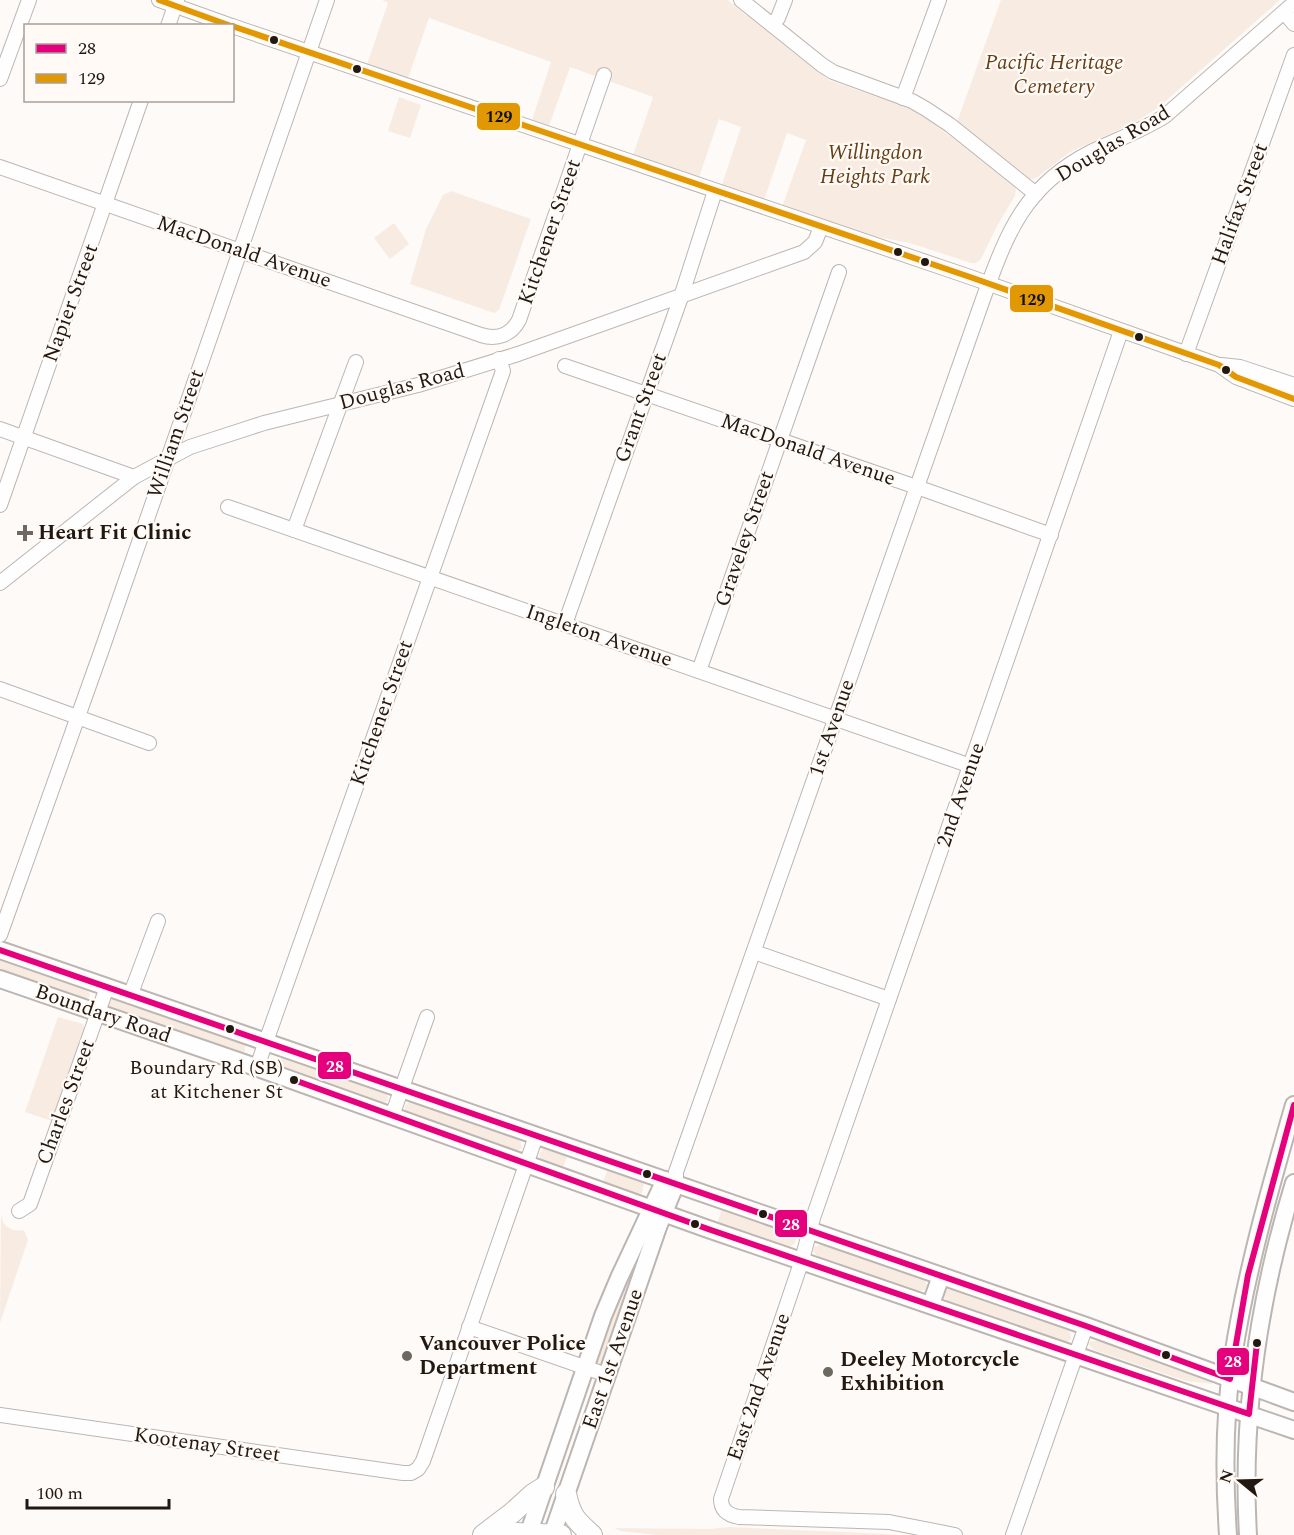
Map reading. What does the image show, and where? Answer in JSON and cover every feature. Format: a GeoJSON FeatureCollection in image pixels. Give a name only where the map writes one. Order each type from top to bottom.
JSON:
{"type":"FeatureCollection","features":[{"type":"Feature","properties":{"kind":"highway"},"geometry":{"type":"LineString","coordinates":[[483,1535],[544,1487]]}},
{"type":"Feature","properties":{"kind":"highway"},"geometry":{"type":"LineString","coordinates":[[566,1494],[578,1524],[592,1535]]}},
{"type":"Feature","properties":{"kind":"highway"},"geometry":{"type":"LineString","coordinates":[[488,1535],[561,1535]]}},
{"type":"Feature","properties":{"kind":"main road","name":"Boundary Road"},"geometry":{"type":"LineString","coordinates":[[0,950],[536,1136],[672,1179],[1294,1401]]}},
{"type":"Feature","properties":{"kind":"main road","name":"Boundary Road"},"geometry":{"type":"LineString","coordinates":[[0,979],[1294,1430]]}},
{"type":"Feature","properties":{"kind":"main road"},"geometry":{"type":"LineString","coordinates":[[1228,1535],[1230,1379],[1243,1301],[1257,1239],[1294,1105]]}},
{"type":"Feature","properties":{"kind":"main road","name":"East 1st Avenue"},"geometry":{"type":"LineString","coordinates":[[528,1534],[619,1278],[658,1210],[672,1179]]}},
{"type":"Feature","properties":{"kind":"main road"},"geometry":{"type":"LineString","coordinates":[[1248,1535],[1246,1499],[1251,1386],[1268,1280],[1294,1183]]}},
{"type":"Feature","properties":{"kind":"main road","name":"East 1st Avenue"},"geometry":{"type":"LineString","coordinates":[[552,1535],[607,1376],[658,1210]]}},
{"type":"Feature","properties":{"kind":"main road"},"geometry":{"type":"LineString","coordinates":[[931,1304],[941,1276]]}},
{"type":"Feature","properties":{"kind":"street"},"geometry":{"type":"LineString","coordinates":[[0,79],[29,0]]}},
{"type":"Feature","properties":{"kind":"street"},"geometry":{"type":"LineString","coordinates":[[159,0],[176,3],[227,24]]}},
{"type":"Feature","properties":{"kind":"street","name":"William Street"},"geometry":{"type":"LineString","coordinates":[[0,935],[327,0]]}},
{"type":"Feature","properties":{"kind":"street"},"geometry":{"type":"LineString","coordinates":[[741,0],[833,72],[926,109],[950,125],[1036,194]]}},
{"type":"Feature","properties":{"kind":"street"},"geometry":{"type":"LineString","coordinates":[[772,25],[778,18],[785,0]]}},
{"type":"Feature","properties":{"kind":"street"},"geometry":{"type":"LineString","coordinates":[[903,98],[939,0]]}},
{"type":"Feature","properties":{"kind":"street"},"geometry":{"type":"LineString","coordinates":[[169,24],[176,3]]}},
{"type":"Feature","properties":{"kind":"street"},"geometry":{"type":"LineString","coordinates":[[1289,7],[1294,24]]}},
{"type":"Feature","properties":{"kind":"street","name":"Douglas Road"},"geometry":{"type":"LineString","coordinates":[[988,284],[1012,227],[1024,208],[1056,175],[1073,162],[1165,116],[1289,7]]}},
{"type":"Feature","properties":{"kind":"street"},"geometry":{"type":"LineString","coordinates":[[234,27],[988,284],[1186,354],[1219,365],[1240,367],[1294,385]]}},
{"type":"Feature","properties":{"kind":"street","name":"Halifax Street"},"geometry":{"type":"LineString","coordinates":[[1186,354],[1294,55]]}},
{"type":"Feature","properties":{"kind":"street","name":"Kitchener Street"},"geometry":{"type":"LineString","coordinates":[[489,337],[505,335],[519,320],[604,75]]}},
{"type":"Feature","properties":{"kind":"street","name":"Napier Street"},"geometry":{"type":"LineString","coordinates":[[0,505],[140,102]]}},
{"type":"Feature","properties":{"kind":"street","name":"MacDonald Avenue"},"geometry":{"type":"LineString","coordinates":[[0,167],[239,252],[489,337]]}},
{"type":"Feature","properties":{"kind":"street","name":"Grant Street"},"geometry":{"type":"LineString","coordinates":[[565,624],[681,297],[715,191]]}},
{"type":"Feature","properties":{"kind":"street","name":"Douglas Road"},"geometry":{"type":"LineString","coordinates":[[0,583],[134,477],[190,447],[264,423],[418,385],[681,297],[804,252],[815,242],[821,227]]}},
{"type":"Feature","properties":{"kind":"street","name":"Graveley Street"},"geometry":{"type":"LineString","coordinates":[[699,671],[839,272]]}},
{"type":"Feature","properties":{"kind":"street","name":"1st Avenue"},"geometry":{"type":"LineString","coordinates":[[672,1179],[988,284]]}},
{"type":"Feature","properties":{"kind":"street","name":"2nd Avenue"},"geometry":{"type":"LineString","coordinates":[[802,1260],[810,1230],[889,999],[1121,331]]}},
{"type":"Feature","properties":{"kind":"street","name":"Kitchener Street"},"geometry":{"type":"LineString","coordinates":[[257,1067],[503,371],[499,359]]}},
{"type":"Feature","properties":{"kind":"street"},"geometry":{"type":"LineString","coordinates":[[294,530],[356,362]]}},
{"type":"Feature","properties":{"kind":"street"},"geometry":{"type":"LineString","coordinates":[[1219,365],[1236,377],[1294,399]]}},
{"type":"Feature","properties":{"kind":"street","name":"MacDonald Avenue"},"geometry":{"type":"LineString","coordinates":[[565,366],[1051,535]]}},
{"type":"Feature","properties":{"kind":"street"},"geometry":{"type":"LineString","coordinates":[[0,429],[134,477]]}},
{"type":"Feature","properties":{"kind":"street","name":"Ingleton Avenue"},"geometry":{"type":"LineString","coordinates":[[228,507],[971,766]]}},
{"type":"Feature","properties":{"kind":"street"},"geometry":{"type":"LineString","coordinates":[[0,688],[149,743]]}},
{"type":"Feature","properties":{"kind":"street"},"geometry":{"type":"LineString","coordinates":[[130,996],[158,921]]}},
{"type":"Feature","properties":{"kind":"street"},"geometry":{"type":"LineString","coordinates":[[754,952],[889,999]]}},
{"type":"Feature","properties":{"kind":"street","name":"Charles Street"},"geometry":{"type":"LineString","coordinates":[[19,1211],[30,1204],[107,987]]}},
{"type":"Feature","properties":{"kind":"street"},"geometry":{"type":"LineString","coordinates":[[392,1116],[427,1017]]}},
{"type":"Feature","properties":{"kind":"street"},"geometry":{"type":"LineString","coordinates":[[536,1136],[470,1327],[607,1376]]}},
{"type":"Feature","properties":{"kind":"street","name":"East 2nd Avenue"},"geometry":{"type":"LineString","coordinates":[[802,1260],[722,1492],[721,1504],[727,1512],[744,1517],[889,1521],[955,1535]]}},
{"type":"Feature","properties":{"kind":"street"},"geometry":{"type":"LineString","coordinates":[[1013,1535],[1086,1326]]}},
{"type":"Feature","properties":{"kind":"street","name":"Kootenay Street"},"geometry":{"type":"LineString","coordinates":[[0,1415],[407,1473],[414,1471],[423,1461],[470,1327]]}},
{"type":"Feature","properties":{"kind":"green space","name":"Willingdon Heights Park"},"geometry":{"type":"Polygon","coordinates":[[[382,0],[728,0],[829,80],[918,110],[920,114],[957,141],[963,142],[1012,183],[1016,189],[1015,196],[981,259],[976,263],[910,243],[872,236],[782,207],[806,140],[787,133],[763,203],[721,188],[741,127],[719,119],[698,180],[632,158],[653,97],[570,67],[549,126],[532,120],[551,62],[429,18],[407,81],[366,67],[388,3],[382,0]]]}},
{"type":"Feature","properties":{"kind":"green space","name":"Pacific Heritage Cemetery"},"geometry":{"type":"Polygon","coordinates":[[[1001,0],[1280,0],[1159,107],[1134,123],[1070,152],[1036,178],[1029,179],[970,135],[967,129],[957,122],[1001,0]]]}},
{"type":"Feature","properties":{"kind":"green space"},"geometry":{"type":"Polygon","coordinates":[[[399,97],[421,105],[410,138],[388,131],[399,97]]]}},
{"type":"Feature","properties":{"kind":"green space"},"geometry":{"type":"Polygon","coordinates":[[[451,191],[531,219],[499,310],[494,313],[410,284],[426,229],[443,195],[451,191]]]}},
{"type":"Feature","properties":{"kind":"green space"},"geometry":{"type":"Polygon","coordinates":[[[394,223],[409,244],[390,259],[374,238],[394,223]]]}},
{"type":"Feature","properties":{"kind":"green space"},"geometry":{"type":"Polygon","coordinates":[[[0,957],[84,986],[90,997],[83,999],[9,977],[0,970],[0,957]]]}},
{"type":"Feature","properties":{"kind":"green space"},"geometry":{"type":"Polygon","coordinates":[[[114,998],[241,1041],[245,1045],[245,1050],[243,1054],[107,1007],[107,1002],[114,998]]]}},
{"type":"Feature","properties":{"kind":"green space"},"geometry":{"type":"Polygon","coordinates":[[[58,1017],[83,1024],[84,1029],[52,1120],[49,1120],[25,1112],[58,1017]]]}},
{"type":"Feature","properties":{"kind":"green space"},"geometry":{"type":"Polygon","coordinates":[[[282,1057],[384,1091],[388,1100],[383,1105],[279,1070],[278,1063],[282,1057]]]}},
{"type":"Feature","properties":{"kind":"green space"},"geometry":{"type":"Polygon","coordinates":[[[410,1101],[515,1136],[520,1140],[522,1148],[516,1152],[405,1112],[405,1106],[410,1101]]]}},
{"type":"Feature","properties":{"kind":"green space"},"geometry":{"type":"Polygon","coordinates":[[[543,1149],[565,1154],[567,1157],[563,1168],[541,1160],[539,1154],[543,1149]]]}},
{"type":"Feature","properties":{"kind":"green space"},"geometry":{"type":"Polygon","coordinates":[[[608,1169],[641,1181],[644,1184],[642,1193],[627,1193],[603,1182],[608,1169]]]}},
{"type":"Feature","properties":{"kind":"green space"},"geometry":{"type":"Polygon","coordinates":[[[722,1209],[792,1233],[796,1239],[795,1243],[790,1247],[778,1246],[717,1224],[722,1209]]]}},
{"type":"Feature","properties":{"kind":"green space"},"geometry":{"type":"Polygon","coordinates":[[[1,1213],[3,1222],[8,1228],[24,1230],[28,1240],[0,1323],[1,1213]]]}},
{"type":"Feature","properties":{"kind":"green space"},"geometry":{"type":"Polygon","coordinates":[[[650,1225],[601,1367],[595,1364],[618,1296],[650,1225]]]}},
{"type":"Feature","properties":{"kind":"green space"},"geometry":{"type":"Polygon","coordinates":[[[820,1245],[836,1248],[921,1278],[925,1280],[927,1287],[916,1292],[822,1260],[813,1252],[814,1247],[820,1245]]]}},
{"type":"Feature","properties":{"kind":"green space"},"geometry":{"type":"Polygon","coordinates":[[[948,1288],[1063,1327],[1070,1332],[1071,1339],[1066,1343],[1058,1342],[950,1305],[943,1296],[948,1288]]]}},
{"type":"Feature","properties":{"kind":"green space"},"geometry":{"type":"Polygon","coordinates":[[[1091,1341],[1101,1341],[1195,1373],[1205,1377],[1213,1384],[1186,1381],[1094,1350],[1088,1344],[1091,1341]]]}},
{"type":"Feature","properties":{"kind":"green space"},"geometry":{"type":"Polygon","coordinates":[[[729,1527],[894,1535],[656,1535],[621,1531],[614,1528],[710,1529],[729,1527]]]}},
{"type":"Feature","properties":{"kind":"transit line","name":"129"},"geometry":{"type":"LineString","coordinates":[[159,0],[225,24]]}},
{"type":"Feature","properties":{"kind":"transit line","name":"129"},"geometry":{"type":"LineString","coordinates":[[234,27],[970,277],[1219,365],[1236,377],[1294,399]]}},
{"type":"Feature","properties":{"kind":"transit line","name":"28"},"geometry":{"type":"LineString","coordinates":[[0,950],[1086,1326],[1230,1379],[1248,1275],[1294,1105]]}},
{"type":"Feature","properties":{"kind":"transit line","name":"28"},"geometry":{"type":"LineString","coordinates":[[294,1080],[708,1229],[1249,1414],[1257,1343]]}},
{"type":"Feature","properties":{"kind":"place","name":"Heart Fit Clinic"},"geometry":{"type":"Point","coordinates":[25,533]}},
{"type":"Feature","properties":{"kind":"place","name":"Boundary Rd (SB) at Kitchener St"},"geometry":{"type":"Point","coordinates":[294,1080]}},
{"type":"Feature","properties":{"kind":"place","name":"Vancouver Police Department"},"geometry":{"type":"Point","coordinates":[407,1356]}},
{"type":"Feature","properties":{"kind":"place","name":"Deeley Motorcycle Exhibition"},"geometry":{"type":"Point","coordinates":[828,1372]}}]}
